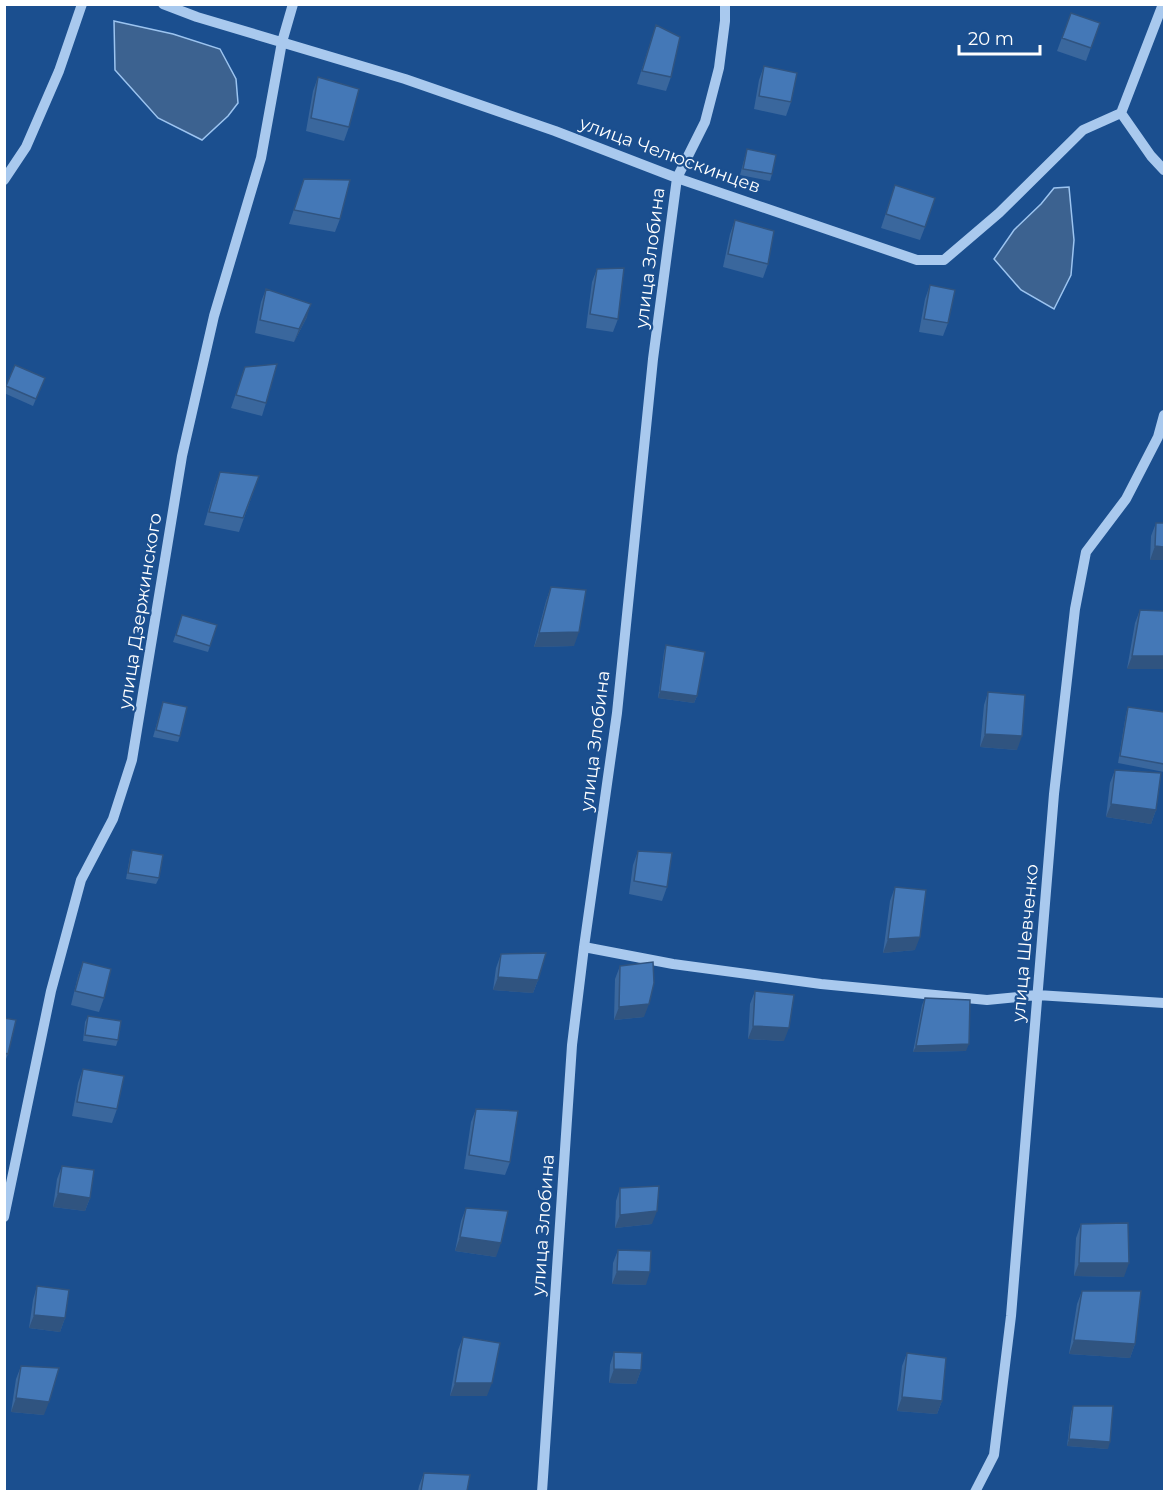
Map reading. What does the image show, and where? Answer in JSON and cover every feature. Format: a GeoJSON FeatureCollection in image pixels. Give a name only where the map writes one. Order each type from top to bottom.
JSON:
{"type":"FeatureCollection","features":[{"type":"Feature","properties":{"kind":"street"},"geometry":{"type":"LineString","coordinates":[[4,180],[26,147],[59,71],[82,4]]}},
{"type":"Feature","properties":{"kind":"street","name":"улица Челюскинцев"},"geometry":{"type":"LineString","coordinates":[[163,4],[197,17],[416,82],[555,131],[677,178],[917,260],[944,260],[999,213],[1083,130],[1121,113]]}},
{"type":"Feature","properties":{"kind":"street","name":"улица Дзержинского"},"geometry":{"type":"LineString","coordinates":[[4,1217],[51,991],[81,880],[113,819],[132,760],[182,456],[214,316],[261,158],[282,42],[293,4]]}},
{"type":"Feature","properties":{"kind":"street","name":"улица Злобина"},"geometry":{"type":"LineString","coordinates":[[542,1491],[572,1045],[616,713],[653,359],[677,178],[705,122],[719,68],[725,4]]}},
{"type":"Feature","properties":{"kind":"street"},"geometry":{"type":"LineString","coordinates":[[1163,4],[1121,113],[1151,156],[1164,170]]}},
{"type":"Feature","properties":{"kind":"street","name":"улица Шевченко"},"geometry":{"type":"LineString","coordinates":[[975,1491],[994,1455],[1011,1316],[1054,794],[1075,609],[1086,552],[1126,499],[1158,437],[1164,415]]}},
{"type":"Feature","properties":{"kind":"street"},"geometry":{"type":"LineString","coordinates":[[584,947],[673,964],[821,984],[987,1000],[1037,995],[1164,1003]]}},
{"type":"Feature","properties":{"kind":"water"},"geometry":{"type":"Polygon","coordinates":[[[114,21],[173,34],[220,49],[236,79],[238,103],[228,116],[202,140],[158,118],[115,70],[114,21]]]}},
{"type":"Feature","properties":{"kind":"water"},"geometry":{"type":"Polygon","coordinates":[[[1069,187],[1074,240],[1071,275],[1054,309],[1021,290],[994,259],[1014,230],[1054,188],[1069,187]]]}},
{"type":"Feature","properties":{"kind":"building"},"geometry":{"type":"Polygon","coordinates":[[[1071,13],[1100,23],[1091,48],[1062,38],[1071,13]]]}},
{"type":"Feature","properties":{"kind":"building"},"geometry":{"type":"Polygon","coordinates":[[[656,25],[680,37],[671,77],[642,71],[656,25]]]}},
{"type":"Feature","properties":{"kind":"building"},"geometry":{"type":"Polygon","coordinates":[[[764,66],[797,73],[791,102],[759,96],[764,66]]]}},
{"type":"Feature","properties":{"kind":"building"},"geometry":{"type":"Polygon","coordinates":[[[318,77],[359,89],[349,127],[311,118],[318,77]]]}},
{"type":"Feature","properties":{"kind":"building"},"geometry":{"type":"Polygon","coordinates":[[[747,149],[776,155],[772,174],[743,169],[747,149]]]}},
{"type":"Feature","properties":{"kind":"building"},"geometry":{"type":"Polygon","coordinates":[[[304,179],[350,180],[340,219],[294,210],[304,179]]]}},
{"type":"Feature","properties":{"kind":"building"},"geometry":{"type":"Polygon","coordinates":[[[895,185],[935,198],[925,227],[886,214],[895,185]]]}},
{"type":"Feature","properties":{"kind":"building"},"geometry":{"type":"Polygon","coordinates":[[[735,220],[774,231],[768,264],[728,254],[735,220]]]}},
{"type":"Feature","properties":{"kind":"building"},"geometry":{"type":"Polygon","coordinates":[[[624,268],[618,319],[590,314],[597,269],[624,268]]]}},
{"type":"Feature","properties":{"kind":"building"},"geometry":{"type":"Polygon","coordinates":[[[930,285],[955,290],[948,323],[924,319],[930,285]]]}},
{"type":"Feature","properties":{"kind":"building"},"geometry":{"type":"Polygon","coordinates":[[[266,289],[311,304],[299,329],[260,320],[266,289]]]}},
{"type":"Feature","properties":{"kind":"building"},"geometry":{"type":"Polygon","coordinates":[[[277,364],[266,403],[236,395],[245,367],[277,364]]]}},
{"type":"Feature","properties":{"kind":"building"},"geometry":{"type":"Polygon","coordinates":[[[15,365],[45,378],[36,399],[6,386],[15,365]]]}},
{"type":"Feature","properties":{"kind":"building"},"geometry":{"type":"Polygon","coordinates":[[[220,472],[259,476],[243,518],[209,512],[220,472]]]}},
{"type":"Feature","properties":{"kind":"building"},"geometry":{"type":"Polygon","coordinates":[[[1156,523],[1164,523],[1164,547],[1155,546],[1156,523]]]}},
{"type":"Feature","properties":{"kind":"building"},"geometry":{"type":"Polygon","coordinates":[[[551,587],[586,590],[579,632],[539,633],[551,587]]]}},
{"type":"Feature","properties":{"kind":"building"},"geometry":{"type":"Polygon","coordinates":[[[1140,610],[1164,611],[1164,656],[1132,656],[1140,610]]]}},
{"type":"Feature","properties":{"kind":"building"},"geometry":{"type":"Polygon","coordinates":[[[182,615],[217,625],[210,646],[176,635],[182,615]]]}},
{"type":"Feature","properties":{"kind":"building"},"geometry":{"type":"Polygon","coordinates":[[[666,645],[705,652],[697,696],[660,691],[666,645]]]}},
{"type":"Feature","properties":{"kind":"building"},"geometry":{"type":"Polygon","coordinates":[[[988,692],[1025,695],[1022,736],[985,734],[988,692]]]}},
{"type":"Feature","properties":{"kind":"building"},"geometry":{"type":"Polygon","coordinates":[[[163,702],[187,707],[180,736],[156,730],[163,702]]]}},
{"type":"Feature","properties":{"kind":"building"},"geometry":{"type":"Polygon","coordinates":[[[1128,707],[1164,712],[1164,764],[1120,756],[1128,707]]]}},
{"type":"Feature","properties":{"kind":"building"},"geometry":{"type":"Polygon","coordinates":[[[1115,770],[1161,773],[1156,810],[1111,804],[1115,770]]]}},
{"type":"Feature","properties":{"kind":"building"},"geometry":{"type":"Polygon","coordinates":[[[132,850],[163,855],[159,878],[128,873],[132,850]]]}},
{"type":"Feature","properties":{"kind":"building"},"geometry":{"type":"Polygon","coordinates":[[[638,851],[672,853],[667,887],[634,881],[638,851]]]}},
{"type":"Feature","properties":{"kind":"building"},"geometry":{"type":"Polygon","coordinates":[[[895,887],[926,890],[920,937],[888,939],[895,887]]]}},
{"type":"Feature","properties":{"kind":"building"},"geometry":{"type":"Polygon","coordinates":[[[546,953],[538,980],[498,977],[501,954],[546,953]]]}},
{"type":"Feature","properties":{"kind":"building"},"geometry":{"type":"Polygon","coordinates":[[[83,962],[111,969],[104,998],[75,991],[83,962]]]}},
{"type":"Feature","properties":{"kind":"building"},"geometry":{"type":"Polygon","coordinates":[[[653,962],[654,983],[649,1004],[619,1007],[620,966],[653,962]]]}},
{"type":"Feature","properties":{"kind":"building"},"geometry":{"type":"Polygon","coordinates":[[[755,991],[794,995],[789,1028],[753,1026],[755,991]]]}},
{"type":"Feature","properties":{"kind":"building"},"geometry":{"type":"Polygon","coordinates":[[[925,998],[970,1000],[969,1044],[916,1046],[925,998]]]}},
{"type":"Feature","properties":{"kind":"building"},"geometry":{"type":"Polygon","coordinates":[[[88,1016],[121,1021],[118,1040],[85,1035],[88,1016]]]}},
{"type":"Feature","properties":{"kind":"building"},"geometry":{"type":"Polygon","coordinates":[[[4,1018],[16,1020],[8,1054],[4,1053],[4,1018]]]}},
{"type":"Feature","properties":{"kind":"building"},"geometry":{"type":"Polygon","coordinates":[[[83,1069],[124,1076],[117,1109],[77,1102],[83,1069]]]}},
{"type":"Feature","properties":{"kind":"building"},"geometry":{"type":"Polygon","coordinates":[[[476,1109],[518,1111],[510,1162],[469,1155],[476,1109]]]}},
{"type":"Feature","properties":{"kind":"building"},"geometry":{"type":"Polygon","coordinates":[[[62,1166],[94,1170],[90,1198],[58,1193],[62,1166]]]}},
{"type":"Feature","properties":{"kind":"building"},"geometry":{"type":"Polygon","coordinates":[[[659,1186],[657,1211],[620,1215],[620,1188],[659,1186]]]}},
{"type":"Feature","properties":{"kind":"building"},"geometry":{"type":"Polygon","coordinates":[[[466,1208],[508,1211],[501,1243],[460,1237],[466,1208]]]}},
{"type":"Feature","properties":{"kind":"building"},"geometry":{"type":"Polygon","coordinates":[[[1128,1223],[1129,1263],[1079,1263],[1081,1224],[1128,1223]]]}},
{"type":"Feature","properties":{"kind":"building"},"geometry":{"type":"Polygon","coordinates":[[[618,1250],[651,1251],[650,1272],[617,1271],[618,1250]]]}},
{"type":"Feature","properties":{"kind":"building"},"geometry":{"type":"Polygon","coordinates":[[[37,1286],[69,1290],[65,1318],[34,1315],[37,1286]]]}},
{"type":"Feature","properties":{"kind":"building"},"geometry":{"type":"Polygon","coordinates":[[[1082,1291],[1141,1291],[1135,1344],[1074,1340],[1082,1291]]]}},
{"type":"Feature","properties":{"kind":"building"},"geometry":{"type":"Polygon","coordinates":[[[463,1337],[500,1343],[492,1383],[455,1383],[463,1337]]]}},
{"type":"Feature","properties":{"kind":"building"},"geometry":{"type":"Polygon","coordinates":[[[614,1352],[642,1353],[641,1370],[614,1369],[614,1352]]]}},
{"type":"Feature","properties":{"kind":"building"},"geometry":{"type":"Polygon","coordinates":[[[907,1353],[946,1358],[942,1401],[902,1397],[907,1353]]]}},
{"type":"Feature","properties":{"kind":"building"},"geometry":{"type":"Polygon","coordinates":[[[21,1366],[59,1368],[49,1402],[16,1398],[21,1366]]]}},
{"type":"Feature","properties":{"kind":"building"},"geometry":{"type":"Polygon","coordinates":[[[1073,1406],[1113,1406],[1110,1442],[1069,1439],[1073,1406]]]}},
{"type":"Feature","properties":{"kind":"building"},"geometry":{"type":"Polygon","coordinates":[[[424,1473],[470,1475],[467,1491],[421,1491],[424,1473]]]}}]}
